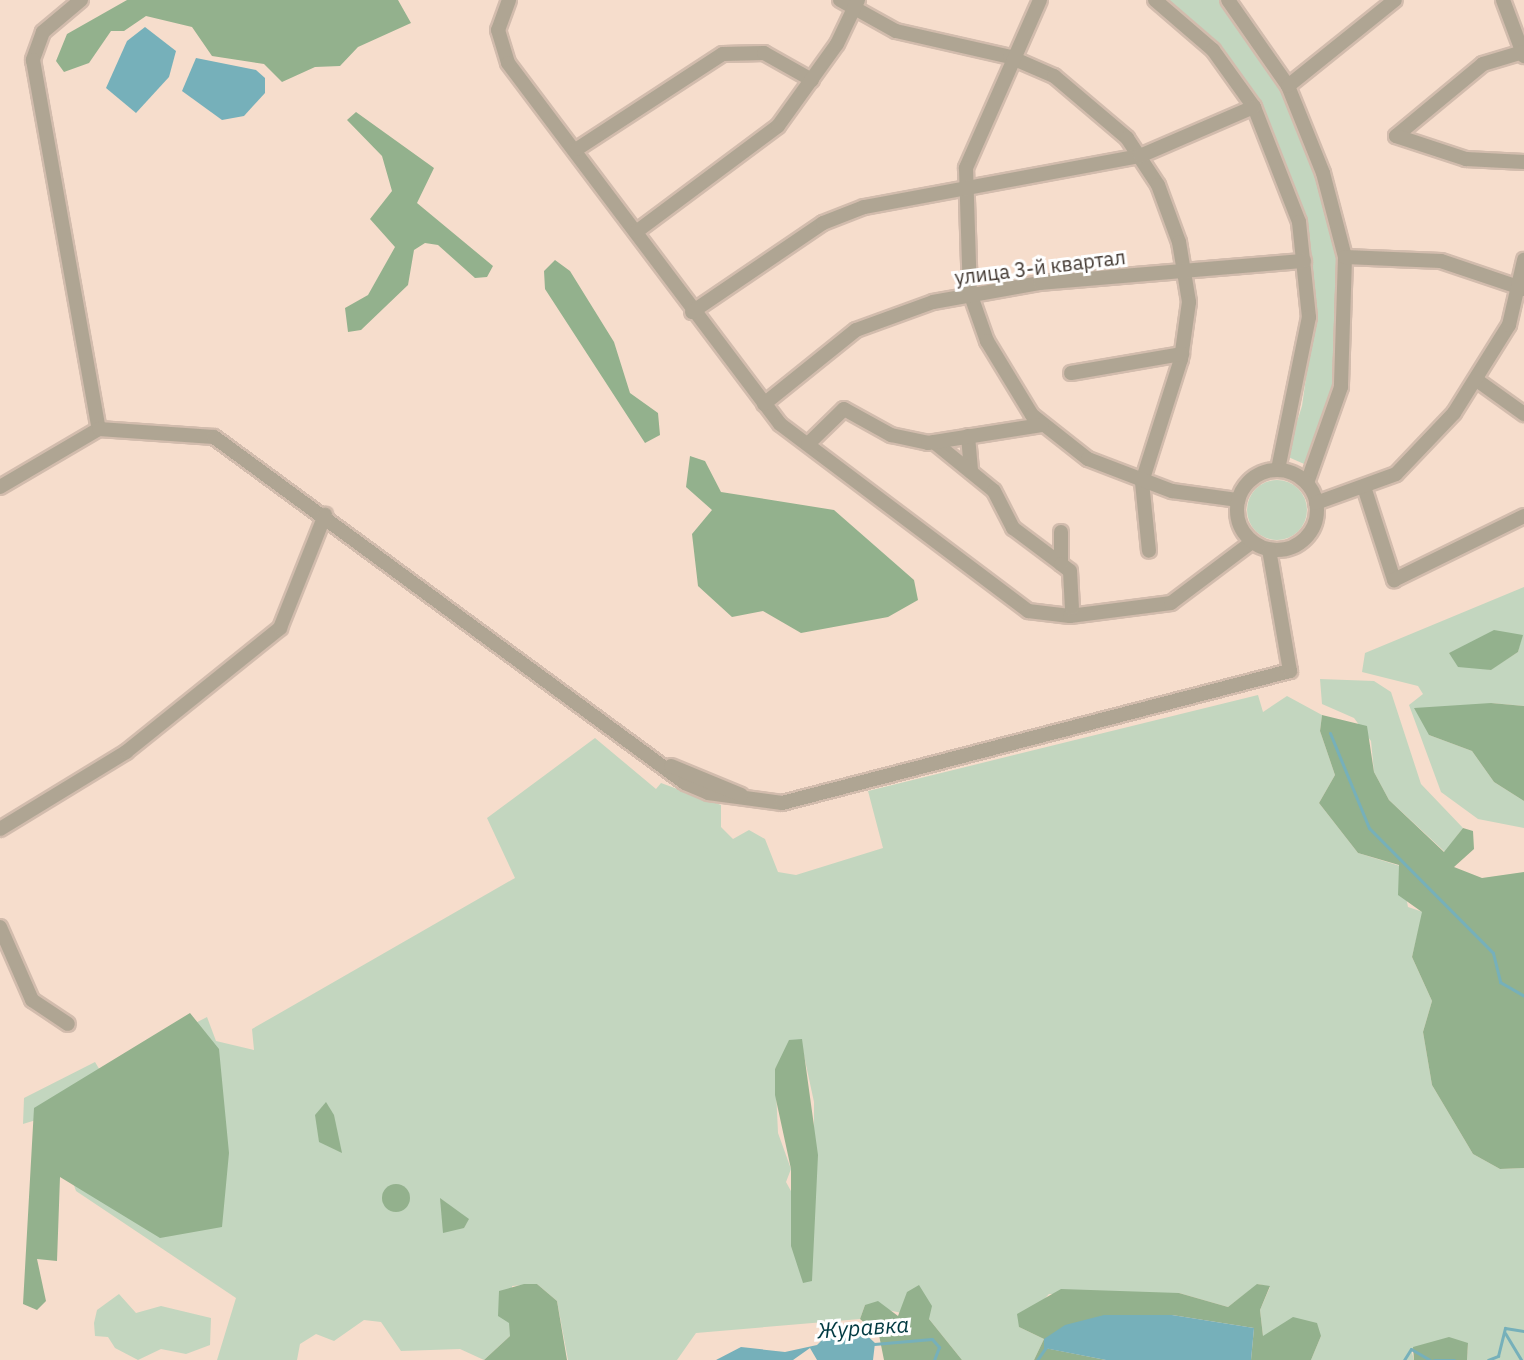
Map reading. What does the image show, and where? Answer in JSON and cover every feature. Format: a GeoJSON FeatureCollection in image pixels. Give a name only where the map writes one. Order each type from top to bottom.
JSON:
{"type":"FeatureCollection","features":[{"type":"Feature","properties":{"kind":"street"},"geometry":{"type":"LineString","coordinates":[[81,0],[43,32],[33,60],[99,429]]}},
{"type":"Feature","properties":{"kind":"street"},"geometry":{"type":"LineString","coordinates":[[509,0],[498,30],[501,50],[577,149],[692,312],[764,404],[808,444],[1028,611],[1084,615],[1171,603],[1252,542]]}},
{"type":"Feature","properties":{"kind":"street"},"geometry":{"type":"LineString","coordinates":[[840,0],[856,6],[896,31],[1010,57],[1079,93],[1140,156],[1171,217],[1185,272],[1182,354],[1142,482],[1149,551]]}},
{"type":"Feature","properties":{"kind":"street"},"geometry":{"type":"LineString","coordinates":[[1040,0],[1010,57],[966,187],[970,293],[996,365],[1042,425],[1088,459],[1142,482],[1238,500]]}},
{"type":"Feature","properties":{"kind":"street"},"geometry":{"type":"LineString","coordinates":[[1155,0],[1213,50],[1254,107],[1291,192],[1304,261],[1309,317],[1278,469]]}},
{"type":"Feature","properties":{"kind":"street"},"geometry":{"type":"LineString","coordinates":[[1228,0],[1288,86],[1323,173],[1345,257],[1341,387],[1307,483]]}},
{"type":"Feature","properties":{"kind":"street"},"geometry":{"type":"LineString","coordinates":[[1288,86],[1395,0]]}},
{"type":"Feature","properties":{"kind":"street"},"geometry":{"type":"LineString","coordinates":[[1503,0],[1523,54],[1483,64],[1396,136],[1466,159],[1524,162]]}},
{"type":"Feature","properties":{"kind":"street"},"geometry":{"type":"LineString","coordinates":[[636,232],[778,126],[812,80],[856,6]]}},
{"type":"Feature","properties":{"kind":"street"},"geometry":{"type":"LineString","coordinates":[[577,149],[723,54],[764,53],[812,80]]}},
{"type":"Feature","properties":{"kind":"street"},"geometry":{"type":"LineString","coordinates":[[692,312],[823,223],[893,199],[1140,156],[1254,107]]}},
{"type":"Feature","properties":{"kind":"street"},"geometry":{"type":"LineString","coordinates":[[1345,257],[1441,261],[1521,287]]}},
{"type":"Feature","properties":{"kind":"street"},"geometry":{"type":"LineString","coordinates":[[1316,503],[1365,490],[1421,452],[1478,381],[1509,325],[1521,287],[1524,260]]}},
{"type":"Feature","properties":{"kind":"street","name":"улица 3-й квартал"},"geometry":{"type":"LineString","coordinates":[[764,404],[856,330],[970,293],[1304,261]]}},
{"type":"Feature","properties":{"kind":"street"},"geometry":{"type":"LineString","coordinates":[[1071,373],[1182,354]]}},
{"type":"Feature","properties":{"kind":"street"},"geometry":{"type":"LineString","coordinates":[[1478,381],[1524,414]]}},
{"type":"Feature","properties":{"kind":"street"},"geometry":{"type":"LineString","coordinates":[[808,444],[844,409],[891,435],[934,442],[1042,425]]}},
{"type":"Feature","properties":{"kind":"street"},"geometry":{"type":"LineString","coordinates":[[0,487],[99,429],[214,437],[325,515],[656,760],[741,795],[782,803],[1290,671],[1291,662],[1269,550]]}},
{"type":"Feature","properties":{"kind":"street"},"geometry":{"type":"LineString","coordinates":[[968,436],[971,472]]}},
{"type":"Feature","properties":{"kind":"street"},"geometry":{"type":"LineString","coordinates":[[934,442],[971,472],[1009,511],[1013,528],[1070,571],[1072,608]]}},
{"type":"Feature","properties":{"kind":"street"},"geometry":{"type":"LineString","coordinates":[[1275,677],[1296,675],[1282,570],[1293,546],[1313,529],[1316,503],[1307,483],[1278,469],[1257,474],[1238,500],[1237,517],[1252,542],[1269,550],[1293,546]]}},
{"type":"Feature","properties":{"kind":"street"},"geometry":{"type":"LineString","coordinates":[[1365,490],[1394,580],[1524,516]]}},
{"type":"Feature","properties":{"kind":"street"},"geometry":{"type":"LineString","coordinates":[[0,829],[33,814],[126,752],[280,628],[325,515]]}},
{"type":"Feature","properties":{"kind":"street"},"geometry":{"type":"LineString","coordinates":[[1061,532],[1061,564]]}},
{"type":"Feature","properties":{"kind":"street"},"geometry":{"type":"LineString","coordinates":[[0,927],[32,1000],[68,1024]]}},
{"type":"Feature","properties":{"kind":"green space"},"geometry":{"type":"Polygon","coordinates":[[[127,0],[398,0],[411,23],[358,47],[340,66],[315,67],[282,82],[264,64],[212,56],[192,27],[146,16],[124,31],[111,31],[89,63],[64,72],[56,61],[67,34],[127,0]]]}},
{"type":"Feature","properties":{"kind":"green space"},"geometry":{"type":"Polygon","coordinates":[[[1165,0],[1220,0],[1273,76],[1314,162],[1338,245],[1336,378],[1311,467],[1286,456],[1302,406],[1314,321],[1301,203],[1248,86],[1165,0]]]}},
{"type":"Feature","properties":{"kind":"green space"},"geometry":{"type":"Polygon","coordinates":[[[356,112],[434,168],[417,203],[493,266],[487,277],[475,278],[438,245],[425,243],[414,250],[408,285],[361,330],[348,332],[345,308],[368,295],[395,247],[370,219],[392,191],[382,156],[347,120],[356,112]]]}},
{"type":"Feature","properties":{"kind":"green space"},"geometry":{"type":"Polygon","coordinates":[[[555,260],[570,271],[614,342],[630,393],[658,413],[660,435],[645,443],[545,289],[544,271],[555,260]]]}},
{"type":"Feature","properties":{"kind":"green space"},"geometry":{"type":"Polygon","coordinates":[[[690,456],[705,461],[721,492],[834,510],[914,580],[918,600],[888,617],[801,633],[763,611],[732,617],[698,586],[692,534],[712,510],[686,487],[690,456]]]}},
{"type":"Feature","properties":{"kind":"green space"},"geometry":{"type":"Polygon","coordinates":[[[1277,480],[1289,482],[1298,489],[1305,498],[1305,522],[1298,531],[1289,538],[1277,540],[1265,538],[1256,531],[1249,522],[1247,510],[1249,498],[1256,489],[1265,482],[1277,480]]]}},
{"type":"Feature","properties":{"kind":"green space"},"geometry":{"type":"Polygon","coordinates":[[[1524,587],[1524,706],[1491,703],[1429,735],[1472,751],[1494,782],[1524,801],[1524,828],[1478,819],[1441,792],[1409,705],[1423,694],[1418,686],[1362,672],[1365,653],[1524,587]],[[1522,635],[1449,653],[1490,670],[1518,652],[1522,635]]]}},
{"type":"Feature","properties":{"kind":"green space"},"geometry":{"type":"Polygon","coordinates":[[[1494,630],[1523,635],[1518,652],[1491,670],[1458,667],[1449,653],[1494,630]]]}},
{"type":"Feature","properties":{"kind":"green space"},"geometry":{"type":"Polygon","coordinates":[[[1320,679],[1374,681],[1391,692],[1421,784],[1463,828],[1445,852],[1389,800],[1374,772],[1371,741],[1354,718],[1322,704],[1320,679]]]}},
{"type":"Feature","properties":{"kind":"green space"},"geometry":{"type":"Polygon","coordinates":[[[1258,695],[1263,712],[1287,696],[1322,715],[1320,731],[1335,775],[1319,803],[1358,853],[1400,866],[1408,907],[1423,912],[1412,957],[1432,1001],[1423,1032],[1432,1085],[1473,1154],[1500,1169],[1524,1168],[1524,1360],[1467,1360],[1468,1344],[1411,1349],[1414,1360],[1311,1360],[1321,1336],[1263,1336],[1260,1310],[1270,1287],[1258,1284],[1228,1307],[1179,1293],[1049,1294],[1019,1327],[1044,1339],[1034,1360],[962,1360],[929,1319],[865,1305],[860,1319],[696,1333],[677,1360],[568,1360],[557,1301],[537,1284],[512,1286],[510,1336],[484,1360],[460,1349],[401,1351],[381,1322],[364,1320],[334,1341],[316,1334],[300,1344],[297,1360],[217,1360],[236,1298],[76,1191],[49,1116],[23,1124],[24,1098],[95,1062],[101,1072],[207,1017],[216,1041],[254,1050],[252,1029],[515,878],[487,818],[595,738],[656,789],[661,783],[721,805],[721,827],[733,839],[749,830],[765,839],[778,872],[796,875],[883,848],[868,791],[1258,695]],[[791,1047],[775,1069],[778,1133],[791,1169],[786,1182],[814,1233],[814,1102],[803,1051],[791,1047]]]}},
{"type":"Feature","properties":{"kind":"green space"},"geometry":{"type":"Polygon","coordinates":[[[1491,703],[1524,706],[1524,801],[1494,782],[1472,751],[1429,735],[1414,708],[1491,703]]]}},
{"type":"Feature","properties":{"kind":"green space"},"geometry":{"type":"Polygon","coordinates":[[[1322,715],[1367,726],[1374,772],[1389,800],[1444,852],[1463,828],[1473,831],[1474,849],[1454,867],[1482,878],[1524,872],[1524,1168],[1500,1169],[1473,1154],[1432,1085],[1423,1032],[1432,1001],[1412,957],[1422,912],[1398,895],[1399,865],[1358,853],[1319,803],[1335,775],[1320,731],[1322,715]]]}},
{"type":"Feature","properties":{"kind":"green space"},"geometry":{"type":"Polygon","coordinates":[[[190,1013],[219,1049],[229,1153],[222,1227],[160,1238],[60,1177],[57,1261],[37,1259],[46,1301],[37,1310],[23,1304],[34,1108],[190,1013]]]}},
{"type":"Feature","properties":{"kind":"green space"},"geometry":{"type":"Polygon","coordinates":[[[802,1039],[818,1155],[812,1281],[803,1283],[791,1246],[791,1169],[775,1095],[775,1069],[789,1040],[802,1039]]]}},
{"type":"Feature","properties":{"kind":"green space"},"geometry":{"type":"Polygon","coordinates":[[[326,1102],[334,1115],[342,1153],[319,1142],[315,1115],[326,1102]]]}},
{"type":"Feature","properties":{"kind":"green space"},"geometry":{"type":"Polygon","coordinates":[[[396,1184],[406,1188],[410,1198],[406,1208],[396,1212],[386,1208],[382,1198],[386,1188],[396,1184]]]}},
{"type":"Feature","properties":{"kind":"green space"},"geometry":{"type":"Polygon","coordinates":[[[440,1198],[469,1219],[464,1228],[443,1233],[440,1198]]]}},
{"type":"Feature","properties":{"kind":"green space"},"geometry":{"type":"Polygon","coordinates":[[[537,1284],[557,1301],[567,1360],[484,1360],[510,1336],[509,1323],[498,1316],[499,1291],[537,1284]]]}},
{"type":"Feature","properties":{"kind":"green space"},"geometry":{"type":"Polygon","coordinates":[[[1257,1284],[1270,1286],[1260,1310],[1263,1336],[1293,1317],[1317,1323],[1321,1336],[1311,1360],[1251,1360],[1254,1328],[1172,1315],[1045,1348],[1106,1360],[1034,1360],[1044,1339],[1019,1327],[1017,1314],[1061,1289],[1179,1293],[1228,1307],[1257,1284]]]}},
{"type":"Feature","properties":{"kind":"green space"},"geometry":{"type":"Polygon","coordinates":[[[919,1285],[932,1306],[929,1319],[962,1360],[884,1360],[879,1335],[860,1319],[865,1305],[878,1301],[898,1316],[907,1292],[919,1285]]]}},
{"type":"Feature","properties":{"kind":"green space"},"geometry":{"type":"Polygon","coordinates":[[[119,1294],[136,1313],[161,1306],[211,1318],[210,1345],[186,1354],[161,1349],[138,1360],[115,1348],[108,1337],[95,1336],[94,1323],[97,1310],[119,1294]]]}},
{"type":"Feature","properties":{"kind":"green space"},"geometry":{"type":"Polygon","coordinates":[[[1449,1337],[1468,1343],[1467,1360],[1414,1360],[1413,1347],[1449,1337]]]}},
{"type":"Feature","properties":{"kind":"water"},"geometry":{"type":"Polygon","coordinates":[[[145,27],[176,51],[169,77],[136,113],[106,88],[127,41],[145,27]]]}},
{"type":"Feature","properties":{"kind":"water"},"geometry":{"type":"Polygon","coordinates":[[[196,58],[256,70],[265,78],[265,93],[244,116],[222,120],[182,91],[196,58]]]}},
{"type":"Feature","properties":{"kind":"water"},"geometry":{"type":"Polygon","coordinates":[[[1104,1315],[1172,1315],[1254,1328],[1251,1360],[1106,1360],[1044,1348],[1044,1339],[1065,1325],[1104,1315]]]}},
{"type":"Feature","properties":{"kind":"water"},"geometry":{"type":"Polygon","coordinates":[[[859,1328],[875,1343],[873,1360],[817,1360],[810,1348],[793,1360],[716,1360],[741,1347],[785,1352],[817,1345],[827,1335],[859,1328]]]}},
{"type":"Feature","properties":{"kind":"waterway"},"geometry":{"type":"LineString","coordinates":[[1330,733],[1369,828],[1493,953],[1500,982],[1524,996]]}},
{"type":"Feature","properties":{"kind":"waterway","name":"Журавка"},"geometry":{"type":"LineString","coordinates":[[1488,1360],[1498,1356],[1505,1328],[1524,1331]]}},
{"type":"Feature","properties":{"kind":"waterway"},"geometry":{"type":"LineString","coordinates":[[1505,1333],[1521,1360]]}},
{"type":"Feature","properties":{"kind":"waterway","name":"Журавка"},"geometry":{"type":"LineString","coordinates":[[874,1344],[932,1339],[939,1347],[934,1360]]}},
{"type":"Feature","properties":{"kind":"waterway","name":"Журавка"},"geometry":{"type":"LineString","coordinates":[[1037,1360],[1046,1347]]}},
{"type":"Feature","properties":{"kind":"waterway","name":"Журавка"},"geometry":{"type":"LineString","coordinates":[[1404,1360],[1411,1349],[1430,1360]]}},
{"type":"Feature","properties":{"kind":"waterway","name":"Журавка"},"geometry":{"type":"LineString","coordinates":[[1434,1360],[1454,1360]]}}]}
